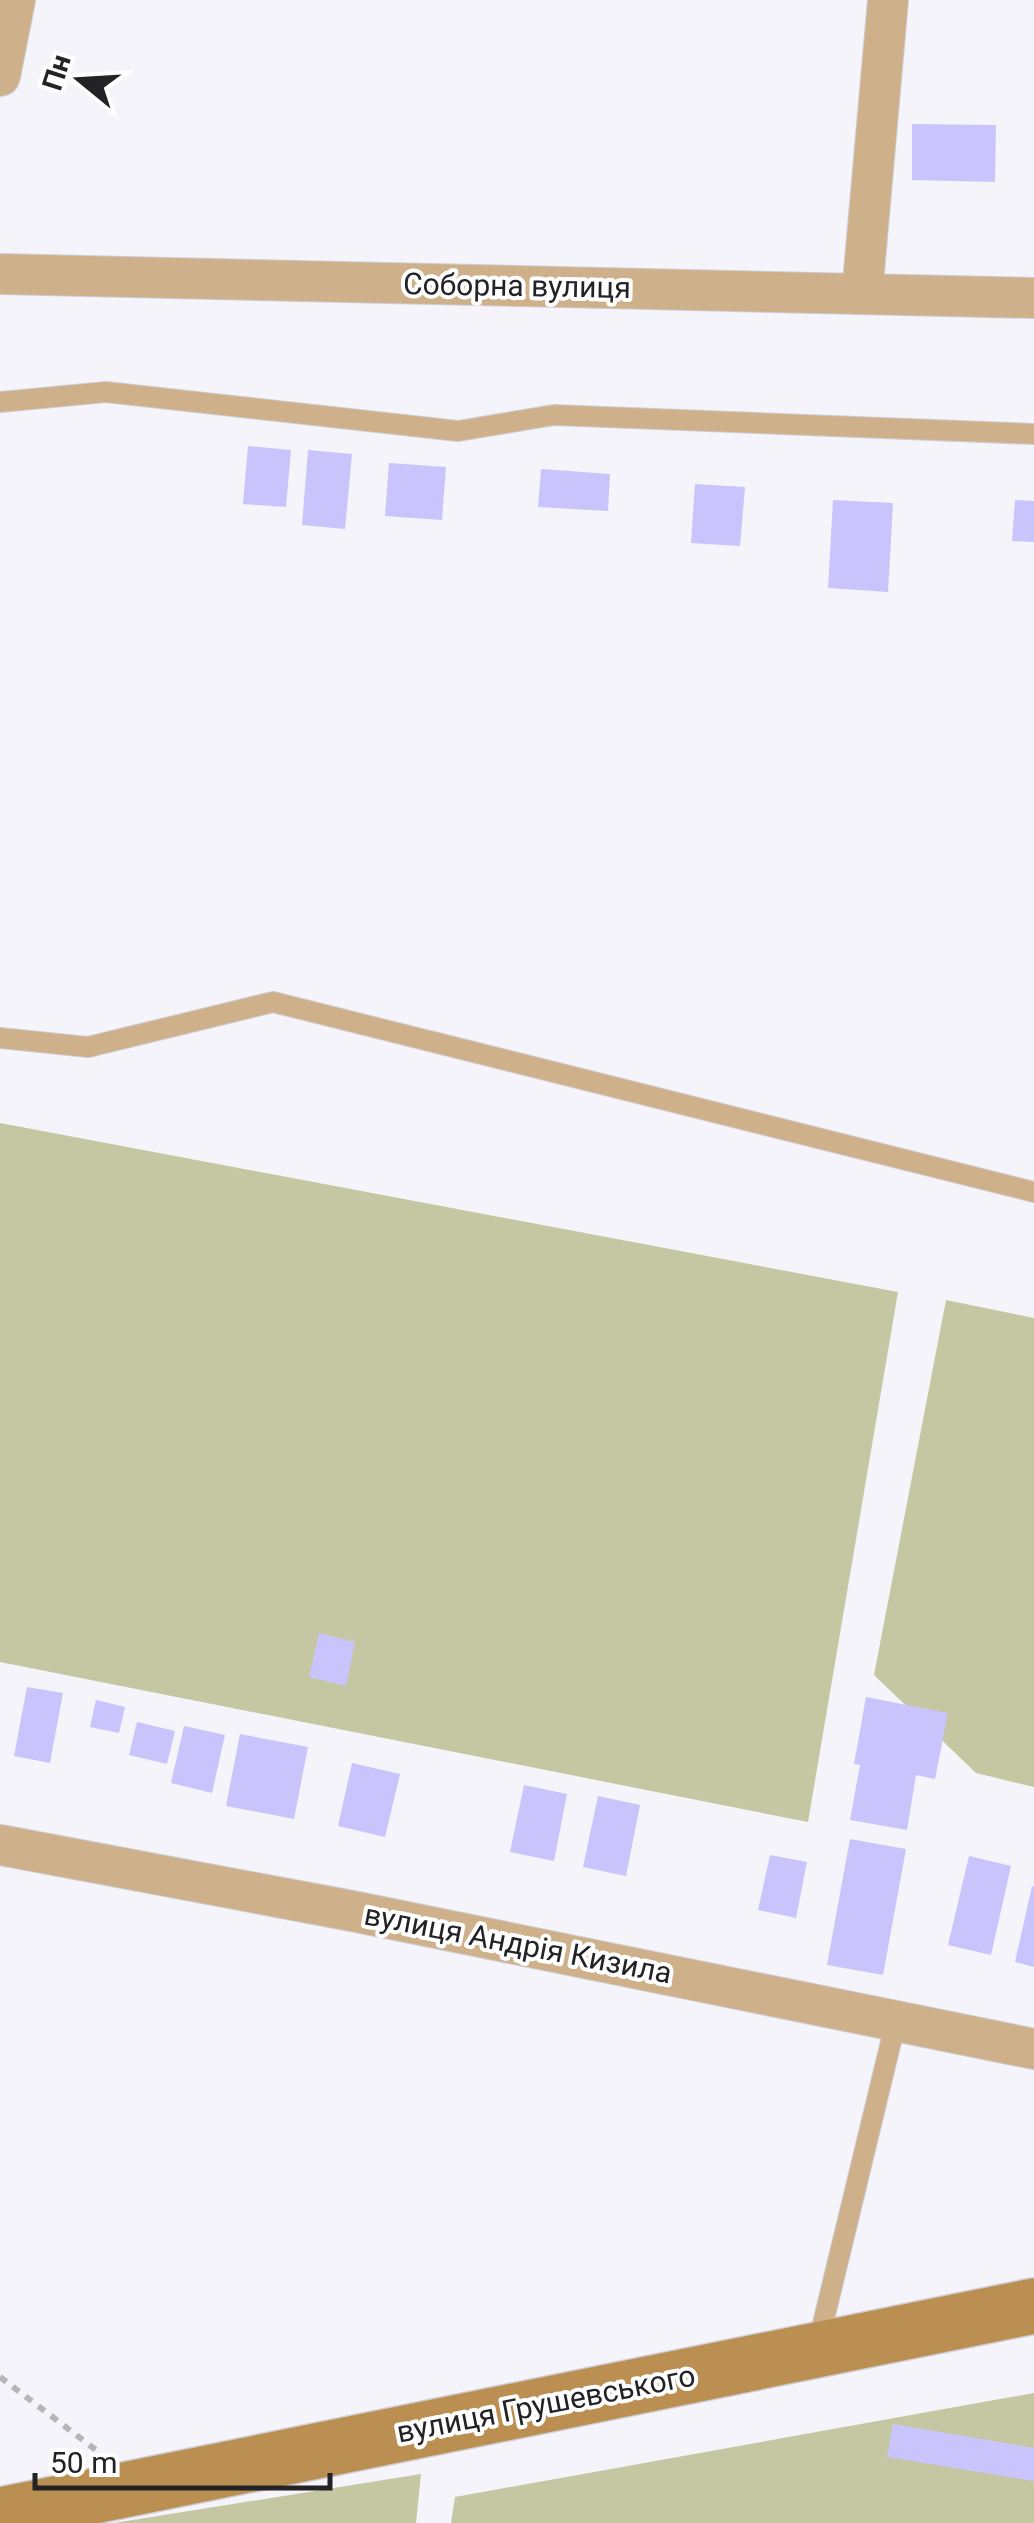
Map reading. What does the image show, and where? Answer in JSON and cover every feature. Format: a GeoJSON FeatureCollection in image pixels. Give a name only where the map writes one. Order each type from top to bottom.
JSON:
{"type":"FeatureCollection","features":[{"type":"Feature","properties":{"kind":"main road","name":"вулиця Грушевського"},"geometry":{"type":"LineString","coordinates":[[0,2515],[1034,2306]]}},
{"type":"Feature","properties":{"kind":"street"},"geometry":{"type":"LineString","coordinates":[[0,76],[15,0]]}},
{"type":"Feature","properties":{"kind":"street"},"geometry":{"type":"LineString","coordinates":[[862,294],[888,0]]}},
{"type":"Feature","properties":{"kind":"street","name":"Соборна вулиця"},"geometry":{"type":"LineString","coordinates":[[0,274],[1034,298]]}},
{"type":"Feature","properties":{"kind":"street","name":"вулиця Андрія Кизила"},"geometry":{"type":"LineString","coordinates":[[0,1845],[352,1910],[1034,2048]]}},
{"type":"Feature","properties":{"kind":"lane"},"geometry":{"type":"LineString","coordinates":[[0,402],[106,392],[458,431],[554,415],[1034,434]]}},
{"type":"Feature","properties":{"kind":"lane"},"geometry":{"type":"LineString","coordinates":[[0,1038],[88,1047],[272,1002],[1034,1192]]}},
{"type":"Feature","properties":{"kind":"lane"},"geometry":{"type":"LineString","coordinates":[[816,2350],[896,2021]]}},
{"type":"Feature","properties":{"kind":"path"},"geometry":{"type":"LineString","coordinates":[[0,2377],[143,2484]]}},
{"type":"Feature","properties":{"kind":"green space"},"geometry":{"type":"Polygon","coordinates":[[[0,1123],[898,1292],[808,1822],[0,1662],[0,1123]]]}},
{"type":"Feature","properties":{"kind":"green space"},"geometry":{"type":"Polygon","coordinates":[[[946,1300],[1034,1318],[1034,1787],[976,1773],[874,1675],[946,1300]]]}},
{"type":"Feature","properties":{"kind":"green space"},"geometry":{"type":"Polygon","coordinates":[[[1034,2393],[1034,2523],[451,2523],[455,2497],[1034,2393]]]}},
{"type":"Feature","properties":{"kind":"green space"},"geometry":{"type":"Polygon","coordinates":[[[421,2474],[416,2523],[114,2523],[421,2474]]]}},
{"type":"Feature","properties":{"kind":"building"},"geometry":{"type":"Polygon","coordinates":[[[912,124],[996,125],[995,182],[912,180],[912,124]]]}},
{"type":"Feature","properties":{"kind":"building"},"geometry":{"type":"Polygon","coordinates":[[[248,446],[291,450],[286,507],[243,504],[248,446]]]}},
{"type":"Feature","properties":{"kind":"building"},"geometry":{"type":"Polygon","coordinates":[[[308,450],[352,454],[345,529],[302,525],[308,450]]]}},
{"type":"Feature","properties":{"kind":"building"},"geometry":{"type":"Polygon","coordinates":[[[389,463],[446,467],[442,520],[385,516],[389,463]]]}},
{"type":"Feature","properties":{"kind":"building"},"geometry":{"type":"Polygon","coordinates":[[[541,469],[610,474],[608,511],[538,507],[541,469]]]}},
{"type":"Feature","properties":{"kind":"building"},"geometry":{"type":"Polygon","coordinates":[[[695,484],[745,487],[740,546],[691,543],[695,484]]]}},
{"type":"Feature","properties":{"kind":"building"},"geometry":{"type":"Polygon","coordinates":[[[833,500],[893,503],[888,592],[828,588],[833,500]]]}},
{"type":"Feature","properties":{"kind":"building"},"geometry":{"type":"Polygon","coordinates":[[[1015,500],[1034,501],[1034,542],[1012,541],[1015,500]]]}},
{"type":"Feature","properties":{"kind":"building"},"geometry":{"type":"Polygon","coordinates":[[[319,1633],[355,1642],[346,1686],[309,1677],[319,1633]]]}},
{"type":"Feature","properties":{"kind":"building"},"geometry":{"type":"Polygon","coordinates":[[[27,1687],[63,1693],[50,1763],[14,1756],[27,1687]]]}},
{"type":"Feature","properties":{"kind":"building"},"geometry":{"type":"Polygon","coordinates":[[[866,1697],[948,1713],[935,1779],[916,1775],[907,1830],[850,1820],[860,1765],[854,1764],[866,1697]]]}},
{"type":"Feature","properties":{"kind":"building"},"geometry":{"type":"Polygon","coordinates":[[[96,1700],[125,1707],[119,1733],[90,1727],[96,1700]]]}},
{"type":"Feature","properties":{"kind":"building"},"geometry":{"type":"Polygon","coordinates":[[[137,1722],[175,1731],[167,1764],[129,1755],[137,1722]]]}},
{"type":"Feature","properties":{"kind":"building"},"geometry":{"type":"Polygon","coordinates":[[[184,1726],[225,1735],[212,1793],[171,1783],[184,1726]]]}},
{"type":"Feature","properties":{"kind":"building"},"geometry":{"type":"Polygon","coordinates":[[[240,1734],[308,1747],[294,1819],[226,1806],[240,1734]]]}},
{"type":"Feature","properties":{"kind":"building"},"geometry":{"type":"Polygon","coordinates":[[[352,1763],[400,1774],[385,1837],[338,1826],[352,1763]]]}},
{"type":"Feature","properties":{"kind":"building"},"geometry":{"type":"Polygon","coordinates":[[[524,1785],[567,1794],[554,1861],[510,1852],[524,1785]]]}},
{"type":"Feature","properties":{"kind":"building"},"geometry":{"type":"Polygon","coordinates":[[[598,1796],[640,1805],[626,1876],[583,1867],[598,1796]]]}},
{"type":"Feature","properties":{"kind":"building"},"geometry":{"type":"Polygon","coordinates":[[[850,1839],[906,1849],[883,1975],[827,1965],[850,1839]]]}},
{"type":"Feature","properties":{"kind":"building"},"geometry":{"type":"Polygon","coordinates":[[[770,1855],[807,1862],[796,1918],[758,1910],[770,1855]]]}},
{"type":"Feature","properties":{"kind":"building"},"geometry":{"type":"Polygon","coordinates":[[[969,1856],[1011,1866],[991,1955],[948,1945],[969,1856]]]}},
{"type":"Feature","properties":{"kind":"building"},"geometry":{"type":"Polygon","coordinates":[[[1034,1887],[1034,1967],[1015,1962],[1034,1887]]]}},
{"type":"Feature","properties":{"kind":"building"},"geometry":{"type":"Polygon","coordinates":[[[893,2424],[1034,2448],[1034,2481],[887,2457],[893,2424]]]}}]}
